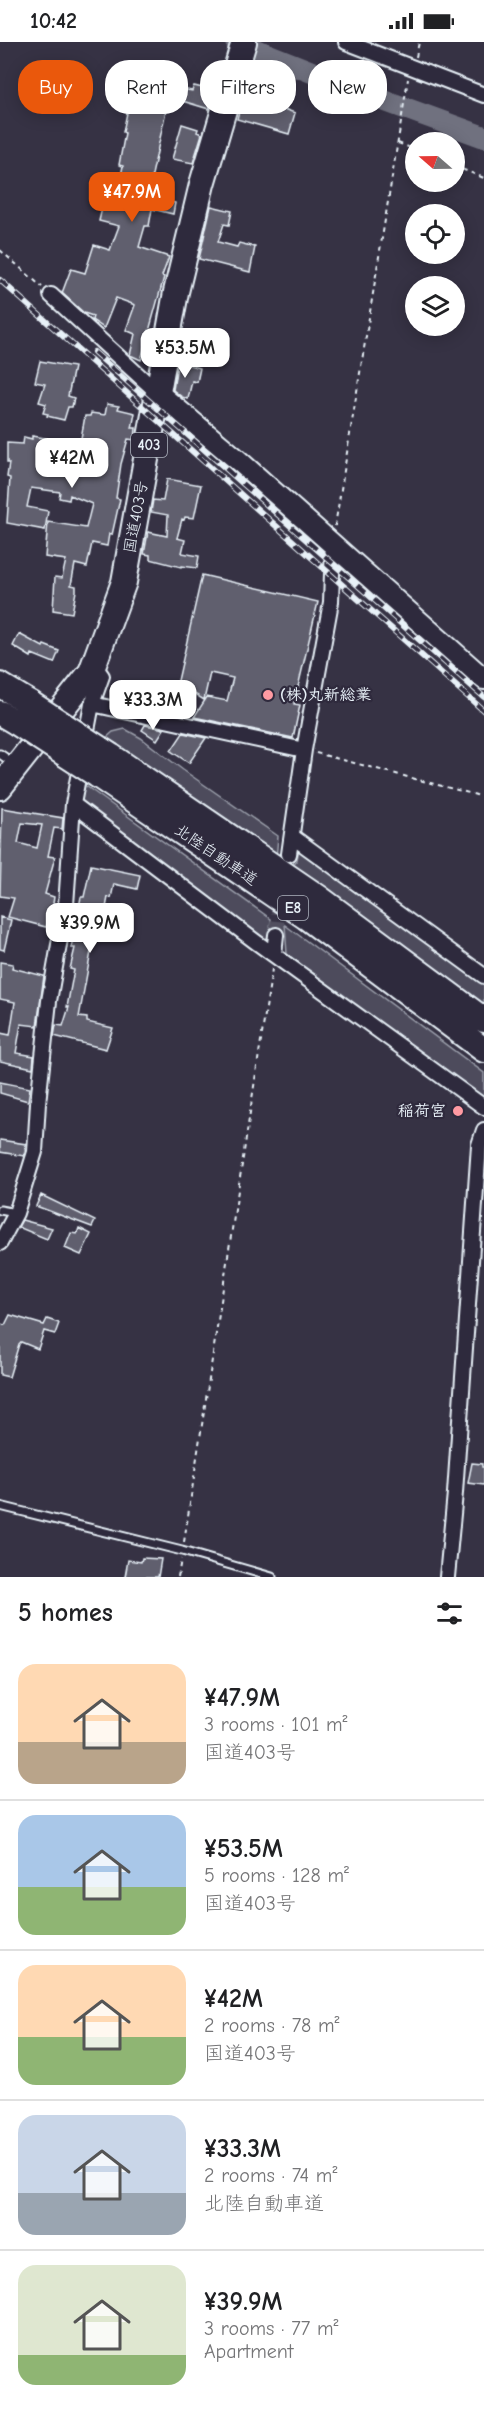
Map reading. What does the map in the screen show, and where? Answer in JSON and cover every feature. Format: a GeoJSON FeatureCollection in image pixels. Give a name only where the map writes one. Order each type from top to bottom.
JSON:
{"type":"FeatureCollection","features":[{"type":"Feature","properties":{"kind":"highway","name":"国道403号"},"geometry":{"type":"LineString","coordinates":[[0,787],[8,760],[91,672],[124,582],[176,292],[202,184],[244,42]]}},
{"type":"Feature","properties":{"kind":"highway","name":"北陸自動車道"},"geometry":{"type":"LineString","coordinates":[[0,685],[15,713],[318,897],[484,1020]]}},
{"type":"Feature","properties":{"kind":"highway","name":"北陸自動車道"},"geometry":{"type":"LineString","coordinates":[[104,766],[484,1050]]}},
{"type":"Feature","properties":{"kind":"street"},"geometry":{"type":"LineString","coordinates":[[346,42],[484,95]]}},
{"type":"Feature","properties":{"kind":"street"},"geometry":{"type":"LineString","coordinates":[[51,295],[158,393],[333,544],[484,679]]}},
{"type":"Feature","properties":{"kind":"street"},"geometry":{"type":"LineString","coordinates":[[289,855],[304,750],[331,602],[333,544]]}},
{"type":"Feature","properties":{"kind":"street"},"geometry":{"type":"LineString","coordinates":[[0,1243],[16,1213],[35,1152],[49,1001],[66,905],[73,804],[92,704],[102,676],[94,665]]}},
{"type":"Feature","properties":{"kind":"street"},"geometry":{"type":"LineString","coordinates":[[92,704],[304,750]]}},
{"type":"Feature","properties":{"kind":"street"},"geometry":{"type":"LineString","coordinates":[[73,804],[484,1107]]}},
{"type":"Feature","properties":{"kind":"street"},"geometry":{"type":"LineString","coordinates":[[293,837],[484,976]]}},
{"type":"Feature","properties":{"kind":"street"},"geometry":{"type":"LineString","coordinates":[[274,954],[276,935]]}},
{"type":"Feature","properties":{"kind":"street"},"geometry":{"type":"LineString","coordinates":[[447,1577],[479,1144],[484,1130]]}},
{"type":"Feature","properties":{"kind":"lane"},"geometry":{"type":"LineString","coordinates":[[0,1210],[16,1213]]}},
{"type":"Feature","properties":{"kind":"lane"},"geometry":{"type":"LineString","coordinates":[[0,1506],[182,1551],[272,1577]]}},
{"type":"Feature","properties":{"kind":"path"},"geometry":{"type":"LineString","coordinates":[[333,544],[409,76]]}},
{"type":"Feature","properties":{"kind":"path"},"geometry":{"type":"LineString","coordinates":[[398,143],[405,146]]}},
{"type":"Feature","properties":{"kind":"path"},"geometry":{"type":"LineString","coordinates":[[465,170],[484,178]]}},
{"type":"Feature","properties":{"kind":"path"},"geometry":{"type":"LineString","coordinates":[[0,250],[51,295]]}},
{"type":"Feature","properties":{"kind":"path"},"geometry":{"type":"LineString","coordinates":[[304,750],[484,797]]}},
{"type":"Feature","properties":{"kind":"path"},"geometry":{"type":"LineString","coordinates":[[178,1577],[274,954]]}},
{"type":"Feature","properties":{"kind":"shaded area"},"geometry":{"type":"Polygon","coordinates":[[[125,729],[278,836],[276,860],[105,739],[113,732],[125,729]]]}},
{"type":"Feature","properties":{"kind":"shaded area"},"geometry":{"type":"Polygon","coordinates":[[[83,784],[271,919],[269,937],[263,940],[80,800],[83,784]]]}},
{"type":"Feature","properties":{"kind":"shaded area"},"geometry":{"type":"Polygon","coordinates":[[[299,849],[484,982],[484,1005],[290,868],[297,860],[299,849]]]}},
{"type":"Feature","properties":{"kind":"shaded area"},"geometry":{"type":"Polygon","coordinates":[[[285,925],[484,1073],[484,1100],[287,954],[285,925]]]}},
{"type":"Feature","properties":{"kind":"building"},"geometry":{"type":"Polygon","coordinates":[[[194,86],[200,87],[200,106],[188,103],[188,90],[192,91],[194,86]]]}},
{"type":"Feature","properties":{"kind":"building"},"geometry":{"type":"Polygon","coordinates":[[[127,114],[165,114],[150,184],[172,190],[168,201],[175,203],[173,214],[152,209],[149,226],[145,226],[139,247],[169,257],[141,360],[130,355],[135,334],[126,330],[135,305],[116,298],[104,328],[92,320],[93,316],[84,313],[62,293],[71,269],[85,273],[94,245],[110,250],[119,226],[99,221],[105,192],[117,196],[123,166],[119,165],[125,133],[123,132],[127,114]]]}},
{"type":"Feature","properties":{"kind":"building"},"geometry":{"type":"Polygon","coordinates":[[[238,114],[295,114],[289,134],[237,119],[238,114]]]}},
{"type":"Feature","properties":{"kind":"building"},"geometry":{"type":"Polygon","coordinates":[[[182,124],[198,129],[197,132],[202,134],[193,163],[172,159],[182,124]]]}},
{"type":"Feature","properties":{"kind":"building"},"geometry":{"type":"Polygon","coordinates":[[[211,206],[232,211],[229,225],[224,224],[218,242],[237,247],[239,243],[255,247],[250,272],[199,259],[211,206]]]}},
{"type":"Feature","properties":{"kind":"building"},"geometry":{"type":"Polygon","coordinates":[[[40,361],[74,367],[68,396],[74,398],[72,407],[68,407],[64,420],[43,413],[46,404],[39,402],[45,384],[35,382],[40,361]]]}},
{"type":"Feature","properties":{"kind":"building"},"geometry":{"type":"Polygon","coordinates":[[[182,363],[200,368],[197,382],[192,381],[188,399],[173,390],[177,365],[181,366],[182,363]]]}},
{"type":"Feature","properties":{"kind":"building"},"geometry":{"type":"Polygon","coordinates":[[[107,404],[135,413],[132,428],[136,428],[135,440],[128,439],[121,464],[116,498],[120,499],[112,535],[109,534],[107,546],[92,543],[87,567],[75,564],[71,585],[76,586],[72,613],[53,610],[55,577],[62,578],[66,560],[45,557],[48,522],[86,528],[92,504],[70,495],[69,500],[59,498],[60,492],[31,488],[27,507],[48,511],[45,530],[7,523],[10,478],[7,477],[9,463],[7,463],[7,443],[23,444],[24,437],[32,439],[32,436],[80,444],[85,416],[90,416],[91,413],[105,415],[107,404]]]}},
{"type":"Feature","properties":{"kind":"building"},"geometry":{"type":"Polygon","coordinates":[[[167,479],[201,485],[194,518],[182,519],[177,538],[185,540],[182,553],[199,556],[197,568],[181,567],[150,559],[150,555],[144,554],[148,532],[167,536],[168,515],[151,512],[153,500],[163,501],[167,479]]]}},
{"type":"Feature","properties":{"kind":"building"},"geometry":{"type":"Polygon","coordinates":[[[202,575],[318,602],[294,704],[300,705],[293,738],[194,717],[207,697],[227,701],[233,678],[210,673],[204,700],[190,691],[175,713],[134,704],[137,690],[160,696],[161,692],[175,694],[202,575]]]}},
{"type":"Feature","properties":{"kind":"building"},"geometry":{"type":"Polygon","coordinates":[[[19,634],[43,647],[44,645],[59,651],[54,663],[32,654],[31,657],[13,646],[19,634]]]}},
{"type":"Feature","properties":{"kind":"building"},"geometry":{"type":"Polygon","coordinates":[[[145,725],[164,729],[157,740],[142,730],[145,725]]]}},
{"type":"Feature","properties":{"kind":"building"},"geometry":{"type":"Polygon","coordinates":[[[183,733],[206,738],[189,763],[171,751],[183,733]]]}},
{"type":"Feature","properties":{"kind":"building"},"geometry":{"type":"Polygon","coordinates":[[[2,808],[63,818],[62,829],[54,828],[48,856],[55,857],[45,894],[54,897],[53,903],[57,904],[53,926],[47,925],[46,927],[8,917],[14,898],[0,896],[2,808]],[[22,823],[18,843],[37,848],[42,825],[22,823]]]}},
{"type":"Feature","properties":{"kind":"building"},"geometry":{"type":"Polygon","coordinates":[[[91,865],[140,875],[137,889],[114,884],[111,898],[108,897],[105,913],[95,911],[89,941],[93,941],[79,1017],[87,1018],[87,1022],[113,1028],[106,1049],[54,1036],[56,1025],[63,1026],[69,1007],[67,1007],[74,970],[70,969],[75,948],[71,948],[81,897],[84,897],[91,865]]]}},
{"type":"Feature","properties":{"kind":"building"},"geometry":{"type":"Polygon","coordinates":[[[0,917],[11,920],[4,950],[0,949],[0,917]]]}},
{"type":"Feature","properties":{"kind":"building"},"geometry":{"type":"Polygon","coordinates":[[[0,962],[13,964],[12,968],[44,976],[37,1026],[21,1024],[16,1053],[34,1056],[33,1068],[0,1061],[0,1033],[10,1035],[15,1002],[0,999],[0,962]]]}},
{"type":"Feature","properties":{"kind":"building"},"geometry":{"type":"Polygon","coordinates":[[[0,1082],[30,1088],[28,1101],[0,1093],[0,1082]]]}},
{"type":"Feature","properties":{"kind":"building"},"geometry":{"type":"Polygon","coordinates":[[[0,1140],[26,1144],[24,1156],[0,1152],[0,1140]]]}},
{"type":"Feature","properties":{"kind":"building"},"geometry":{"type":"Polygon","coordinates":[[[41,1195],[95,1221],[92,1227],[36,1206],[41,1195]]]}},
{"type":"Feature","properties":{"kind":"building"},"geometry":{"type":"Polygon","coordinates":[[[22,1220],[52,1228],[47,1239],[18,1227],[22,1220]]]}},
{"type":"Feature","properties":{"kind":"building"},"geometry":{"type":"Polygon","coordinates":[[[79,1228],[91,1234],[81,1255],[65,1248],[71,1233],[77,1234],[79,1228]]]}},
{"type":"Feature","properties":{"kind":"building"},"geometry":{"type":"Polygon","coordinates":[[[10,1315],[44,1325],[47,1319],[59,1323],[55,1334],[44,1331],[38,1349],[21,1342],[19,1344],[9,1377],[0,1375],[0,1324],[5,1325],[10,1315]]]}},
{"type":"Feature","properties":{"kind":"building"},"geometry":{"type":"Polygon","coordinates":[[[472,1463],[482,1464],[484,1467],[484,1485],[468,1483],[472,1463]]]}},
{"type":"Feature","properties":{"kind":"building"},"geometry":{"type":"Polygon","coordinates":[[[142,1558],[161,1559],[158,1577],[125,1577],[128,1560],[141,1562],[142,1558]]]}},
{"type":"Feature","properties":{"kind":"waterway"},"geometry":{"type":"LineString","coordinates":[[236,42],[484,137]]}},
{"type":"Feature","properties":{"kind":"tunnel"},"geometry":{"type":"LineString","coordinates":[[276,935],[280,895]]}},
{"type":"Feature","properties":{"kind":"railway"},"geometry":{"type":"LineString","coordinates":[[0,280],[484,711]]}},
{"type":"Feature","properties":{"kind":"railway"},"geometry":{"type":"LineString","coordinates":[[94,352],[484,697]]}},
{"type":"Feature","properties":{"kind":"place","name":"(株)丸新総業"},"geometry":{"type":"Point","coordinates":[268,695]}},
{"type":"Feature","properties":{"kind":"place","name":"稲荷宮"},"geometry":{"type":"Point","coordinates":[458,1111]}}]}
